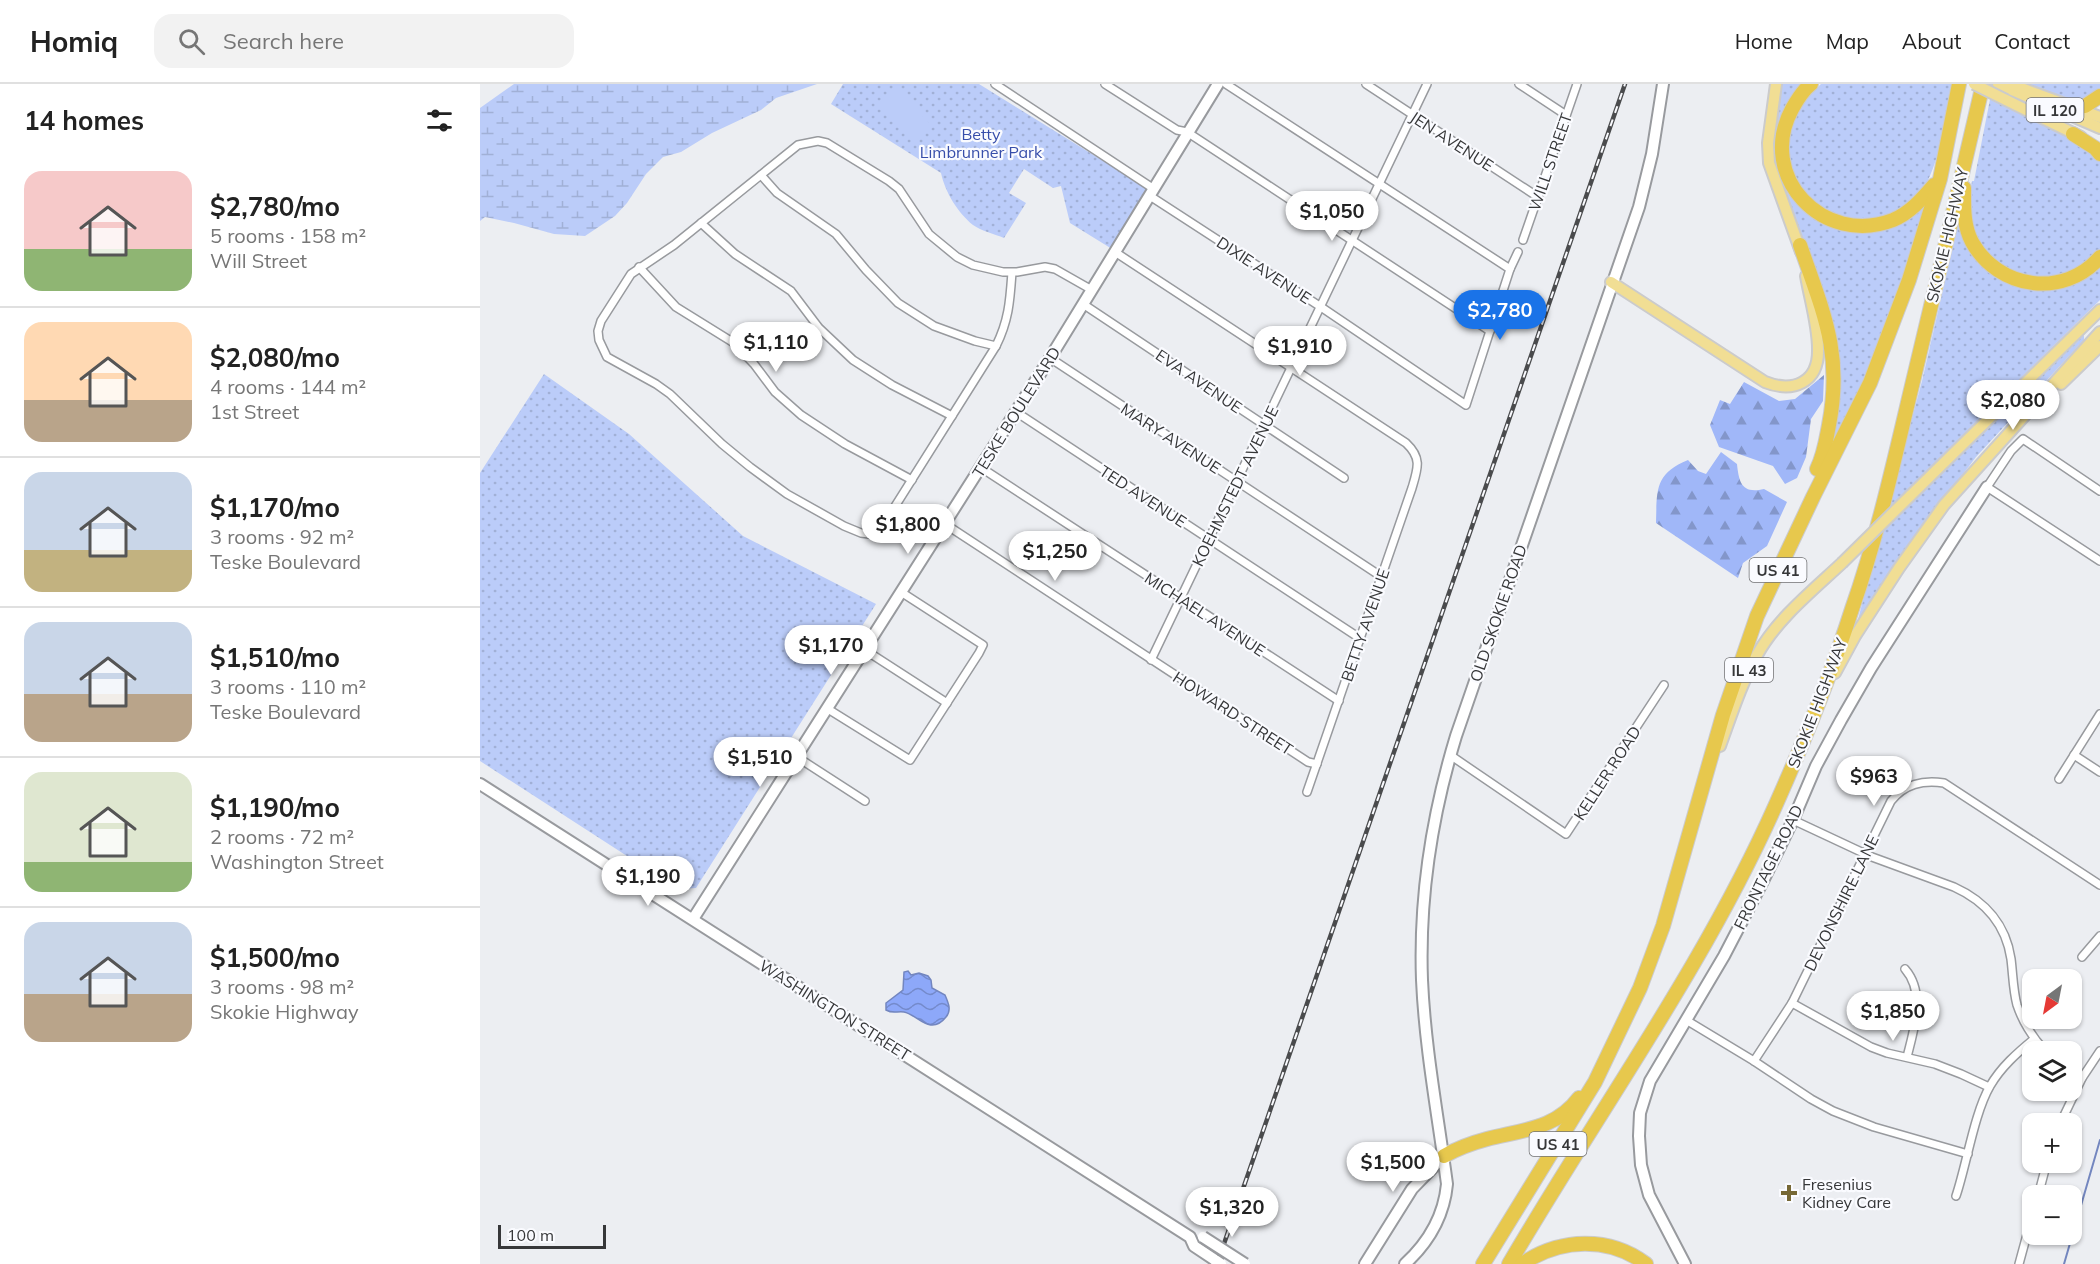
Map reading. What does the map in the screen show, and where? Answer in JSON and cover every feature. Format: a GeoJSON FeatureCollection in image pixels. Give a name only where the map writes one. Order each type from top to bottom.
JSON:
{"type":"FeatureCollection","features":[{"type":"Feature","properties":{"kind":"highway"},"geometry":{"type":"LineString","coordinates":[[1811,84],[1796,102],[1789,115],[1782,133],[1782,151],[1783,164],[1794,189],[1814,210],[1825,217],[1847,225],[1877,225],[1905,214],[1940,179]]}},
{"type":"Feature","properties":{"kind":"highway","name":"SKOKIE HIGHWAY"},"geometry":{"type":"LineString","coordinates":[[1483,1264],[1595,1082],[1626,1020],[1660,935],[1723,715],[1757,616],[1870,383],[1915,264],[1940,179],[1959,84]]}},
{"type":"Feature","properties":{"kind":"highway","name":"SKOKIE HIGHWAY"},"geometry":{"type":"LineString","coordinates":[[1509,1264],[1666,1012],[1710,936],[1777,803],[1822,696],[1853,607],[1890,484],[1983,84]]}},
{"type":"Feature","properties":{"kind":"highway"},"geometry":{"type":"LineString","coordinates":[[2071,107],[2085,106],[2100,96]]}},
{"type":"Feature","properties":{"kind":"highway"},"geometry":{"type":"LineString","coordinates":[[2073,134],[2095,148],[2100,154]]}},
{"type":"Feature","properties":{"kind":"highway"},"geometry":{"type":"LineString","coordinates":[[1966,158],[1964,219],[1971,241],[1987,263],[2008,277],[2025,283],[2047,285],[2064,282],[2079,275],[2100,257]]}},
{"type":"Feature","properties":{"kind":"highway"},"geometry":{"type":"LineString","coordinates":[[1757,616],[1775,562],[1823,456],[1834,403],[1835,366],[1828,326],[1800,245]]}},
{"type":"Feature","properties":{"kind":"highway"},"geometry":{"type":"LineString","coordinates":[[1444,1156],[1481,1141],[1533,1130],[1559,1117],[1578,1100],[1613,1035],[1626,1020]]}},
{"type":"Feature","properties":{"kind":"highway"},"geometry":{"type":"LineString","coordinates":[[1522,1264],[1554,1247],[1583,1243],[1599,1244],[1620,1250],[1646,1264]]}},
{"type":"Feature","properties":{"kind":"main road"},"geometry":{"type":"LineString","coordinates":[[1611,282],[1765,382],[1779,388],[1794,387],[1805,382],[1815,368],[1819,351],[1800,245],[1769,163],[1768,142],[1776,84]]}},
{"type":"Feature","properties":{"kind":"main road","name":"IL 120"},"geometry":{"type":"LineString","coordinates":[[1974,84],[2009,91],[2100,128]]}},
{"type":"Feature","properties":{"kind":"main road","name":"IL 120"},"geometry":{"type":"LineString","coordinates":[[1998,84],[2073,134],[2100,146]]}},
{"type":"Feature","properties":{"kind":"main road"},"geometry":{"type":"LineString","coordinates":[[2009,91],[2100,117]]}},
{"type":"Feature","properties":{"kind":"main road","name":"IL 43"},"geometry":{"type":"LineString","coordinates":[[1699,804],[1744,680],[1757,654],[1788,615],[2100,310]]}},
{"type":"Feature","properties":{"kind":"main road"},"geometry":{"type":"LineString","coordinates":[[1822,696],[1855,636],[1899,568],[1944,505],[2100,332]]}},
{"type":"Feature","properties":{"kind":"main road"},"geometry":{"type":"LineString","coordinates":[[2024,415],[2046,398],[2100,346]]}},
{"type":"Feature","properties":{"kind":"street","name":"DIXIE AVENUE"},"geometry":{"type":"LineString","coordinates":[[995,84],[1466,405],[1490,331]]}},
{"type":"Feature","properties":{"kind":"street"},"geometry":{"type":"LineString","coordinates":[[1105,84],[1177,130],[1187,132],[1490,331],[1510,269],[1518,252]]}},
{"type":"Feature","properties":{"kind":"street","name":"TESKE BOULEVARD"},"geometry":{"type":"LineString","coordinates":[[693,919],[1050,358],[1218,84]]}},
{"type":"Feature","properties":{"kind":"street"},"geometry":{"type":"LineString","coordinates":[[1227,84],[1510,269]]}},
{"type":"Feature","properties":{"kind":"street","name":"JEN AVENUE"},"geometry":{"type":"LineString","coordinates":[[1366,84],[1538,197]]}},
{"type":"Feature","properties":{"kind":"street","name":"KOEHMSTEDT AVENUE"},"geometry":{"type":"LineString","coordinates":[[1151,660],[1427,84]]}},
{"type":"Feature","properties":{"kind":"street"},"geometry":{"type":"LineString","coordinates":[[1519,84],[1566,115]]}},
{"type":"Feature","properties":{"kind":"street","name":"WILL STREET"},"geometry":{"type":"LineString","coordinates":[[1523,240],[1577,84]]}},
{"type":"Feature","properties":{"kind":"street","name":"OLD SKOKIE ROAD"},"geometry":{"type":"LineString","coordinates":[[1405,1264],[1425,1244],[1440,1217],[1447,1184],[1424,1006],[1422,954],[1426,876],[1431,838],[1450,755],[1611,282],[1639,207],[1647,178],[1663,84]]}},
{"type":"Feature","properties":{"kind":"street"},"geometry":{"type":"LineString","coordinates":[[1012,272],[1009,313],[996,346],[882,527],[869,534],[844,526],[787,494],[722,444],[670,394],[607,357],[599,340],[598,331],[601,321],[631,274],[675,245],[798,145],[818,141],[827,143],[899,189],[929,234],[957,257],[973,265],[1012,272],[1046,267],[1092,290]]}},
{"type":"Feature","properties":{"kind":"street"},"geometry":{"type":"LineString","coordinates":[[761,175],[777,193],[836,234],[898,303],[934,326],[996,346]]}},
{"type":"Feature","properties":{"kind":"street"},"geometry":{"type":"LineString","coordinates":[[701,223],[735,254],[791,291],[819,328],[853,360],[892,385],[952,416]]}},
{"type":"Feature","properties":{"kind":"street"},"geometry":{"type":"LineString","coordinates":[[1115,252],[1291,368]]}},
{"type":"Feature","properties":{"kind":"street"},"geometry":{"type":"LineString","coordinates":[[639,267],[676,307],[734,343],[776,392],[801,415],[845,444],[912,480]]}},
{"type":"Feature","properties":{"kind":"street","name":"EVA AVENUE"},"geometry":{"type":"LineString","coordinates":[[1083,304],[1344,478]]}},
{"type":"Feature","properties":{"kind":"street","name":"MARY AVENUE"},"geometry":{"type":"LineString","coordinates":[[1050,358],[1382,577]]}},
{"type":"Feature","properties":{"kind":"street","name":"BETTY AVENUE"},"geometry":{"type":"LineString","coordinates":[[1291,368],[1406,443],[1415,451],[1417,457],[1417,471],[1412,488],[1307,792]]}},
{"type":"Feature","properties":{"kind":"street","name":"TED AVENUE"},"geometry":{"type":"LineString","coordinates":[[1016,412],[1361,639]]}},
{"type":"Feature","properties":{"kind":"street"},"geometry":{"type":"LineString","coordinates":[[2100,491],[2023,439],[2011,451],[1987,487],[2100,560]]}},
{"type":"Feature","properties":{"kind":"street","name":"MICHAEL AVENUE"},"geometry":{"type":"LineString","coordinates":[[980,467],[1339,701]]}},
{"type":"Feature","properties":{"kind":"street","name":"FRONTAGE ROAD"},"geometry":{"type":"LineString","coordinates":[[1685,1264],[1649,1196],[1641,1165],[1639,1126],[1643,1101],[1650,1081],[1724,956],[1793,820],[1816,766],[1841,720],[1871,668],[1987,487]]}},
{"type":"Feature","properties":{"kind":"street","name":"HOWARD STREET"},"geometry":{"type":"LineString","coordinates":[[945,524],[1308,762],[1317,764]]}},
{"type":"Feature","properties":{"kind":"street"},"geometry":{"type":"LineString","coordinates":[[828,709],[910,760],[947,703],[983,645],[901,592]]}},
{"type":"Feature","properties":{"kind":"street"},"geometry":{"type":"LineString","coordinates":[[865,650],[947,703]]}},
{"type":"Feature","properties":{"kind":"street","name":"KELLER ROAD"},"geometry":{"type":"LineString","coordinates":[[1450,755],[1566,834],[1665,685]]}},
{"type":"Feature","properties":{"kind":"street"},"geometry":{"type":"LineString","coordinates":[[2059,779],[2100,714]]}},
{"type":"Feature","properties":{"kind":"street"},"geometry":{"type":"LineString","coordinates":[[2074,755],[2100,772]]}},
{"type":"Feature","properties":{"kind":"street"},"geometry":{"type":"LineString","coordinates":[[797,757],[865,801]]}},
{"type":"Feature","properties":{"kind":"street","name":"DEVONSHIRE LANE"},"geometry":{"type":"LineString","coordinates":[[1754,1061],[1792,1003],[1891,801],[1899,792],[1918,782],[1944,783],[1955,789],[2100,885]]}},
{"type":"Feature","properties":{"kind":"street","name":"WASHINGTON STREET"},"geometry":{"type":"LineString","coordinates":[[480,784],[1190,1237],[1194,1246],[1221,1264]]}},
{"type":"Feature","properties":{"kind":"street"},"geometry":{"type":"LineString","coordinates":[[1793,820],[1865,854],[1965,892],[1992,914],[2003,931],[2009,948],[2013,990],[2034,1039],[2013,1056],[1989,1088],[1956,1196]]}},
{"type":"Feature","properties":{"kind":"street"},"geometry":{"type":"LineString","coordinates":[[2082,957],[2100,936]]}},
{"type":"Feature","properties":{"kind":"street"},"geometry":{"type":"LineString","coordinates":[[1905,969],[1914,982],[1916,1000],[1914,1028],[1907,1057]]}},
{"type":"Feature","properties":{"kind":"street"},"geometry":{"type":"LineString","coordinates":[[1792,1003],[1864,1044],[1887,1053],[1961,1074],[1989,1088]]}},
{"type":"Feature","properties":{"kind":"street"},"geometry":{"type":"LineString","coordinates":[[1686,1020],[1811,1099],[1850,1118],[1968,1154]]}},
{"type":"Feature","properties":{"kind":"street"},"geometry":{"type":"LineString","coordinates":[[2082,1078],[2100,1051]]}},
{"type":"Feature","properties":{"kind":"street"},"geometry":{"type":"LineString","coordinates":[[1359,1264],[1368,1259],[1412,1189],[1444,1156]]}},
{"type":"Feature","properties":{"kind":"street"},"geometry":{"type":"LineString","coordinates":[[1190,1237],[1199,1234],[1245,1264]]}},
{"type":"Feature","properties":{"kind":"street"},"geometry":{"type":"LineString","coordinates":[[2019,1264],[2024,1245]]}},
{"type":"Feature","properties":{"kind":"green space"},"geometry":{"type":"Polygon","coordinates":[[[514,84],[817,84],[776,98],[761,110],[712,133],[681,152],[663,157],[646,174],[627,203],[615,216],[585,236],[554,234],[485,217],[480,221],[480,108],[514,84]]]}},
{"type":"Feature","properties":{"kind":"green space","name":"Betty Limbrunner Park"},"geometry":{"type":"Polygon","coordinates":[[[843,84],[979,84],[1150,190],[1112,249],[1070,223],[1061,186],[1053,188],[1024,169],[1009,193],[1026,203],[1004,238],[980,229],[967,220],[949,195],[941,173],[831,104],[843,84]]]}},
{"type":"Feature","properties":{"kind":"green space"},"geometry":{"type":"Polygon","coordinates":[[[1781,84],[1809,84],[1788,111],[1785,177],[1843,229],[1926,203],[1906,278],[1893,314],[1846,421],[1812,490],[1839,400],[1840,378],[1838,352],[1775,166],[1773,146],[1781,84]]]}},
{"type":"Feature","properties":{"kind":"green space"},"geometry":{"type":"Polygon","coordinates":[[[1821,84],[1953,84],[1943,134],[1933,168],[1917,198],[1906,209],[1890,216],[1856,224],[1808,202],[1788,163],[1790,124],[1804,100],[1821,84]]]}},
{"type":"Feature","properties":{"kind":"green space"},"geometry":{"type":"Polygon","coordinates":[[[1993,84],[2015,84],[2010,109],[2083,144],[2100,159],[2100,255],[2052,282],[1999,267],[1973,235],[1969,199],[1993,84]]]}},
{"type":"Feature","properties":{"kind":"green space"},"geometry":{"type":"Polygon","coordinates":[[[2026,84],[2100,84],[2100,91],[2096,96],[2072,103],[2055,98],[2026,84]]]}},
{"type":"Feature","properties":{"kind":"green space"},"geometry":{"type":"Polygon","coordinates":[[[897,88],[933,127],[916,142],[880,104],[897,88]]]}},
{"type":"Feature","properties":{"kind":"green space"},"geometry":{"type":"Polygon","coordinates":[[[1963,190],[1962,226],[2010,282],[2088,277],[2100,268],[2100,300],[1912,486],[1908,504],[2084,335],[2084,340],[1976,457],[1915,538],[1857,623],[1922,381],[1954,242],[1963,190]]]}},
{"type":"Feature","properties":{"kind":"green space"},"geometry":{"type":"Polygon","coordinates":[[[544,374],[629,434],[743,536],[876,604],[696,888],[678,889],[480,761],[480,473],[544,374]]]}},
{"type":"Feature","properties":{"kind":"green space"},"geometry":{"type":"Polygon","coordinates":[[[1824,375],[1823,401],[1811,419],[1806,457],[1797,478],[1785,484],[1773,466],[1719,447],[1710,425],[1720,400],[1730,404],[1744,382],[1779,401],[1795,399],[1824,375]]]}},
{"type":"Feature","properties":{"kind":"green space"},"geometry":{"type":"Polygon","coordinates":[[[1721,452],[1737,464],[1739,477],[1746,488],[1764,489],[1787,502],[1767,546],[1743,563],[1738,578],[1656,523],[1660,485],[1669,471],[1688,460],[1698,471],[1706,474],[1721,452]]]}},
{"type":"Feature","properties":{"kind":"water"},"geometry":{"type":"Polygon","coordinates":[[[908,971],[911,975],[919,973],[928,976],[932,988],[945,995],[949,1012],[940,1023],[929,1025],[904,1012],[886,1010],[886,1003],[903,990],[904,972],[908,971]]]}},
{"type":"Feature","properties":{"kind":"waterway"},"geometry":{"type":"LineString","coordinates":[[2064,1264],[2100,1140]]}},
{"type":"Feature","properties":{"kind":"railway"},"geometry":{"type":"LineString","coordinates":[[1217,1264],[1625,84]]}},
{"type":"Feature","properties":{"kind":"place","name":"Fresenius Kidney Care"},"geometry":{"type":"Point","coordinates":[1789,1193]}}]}
